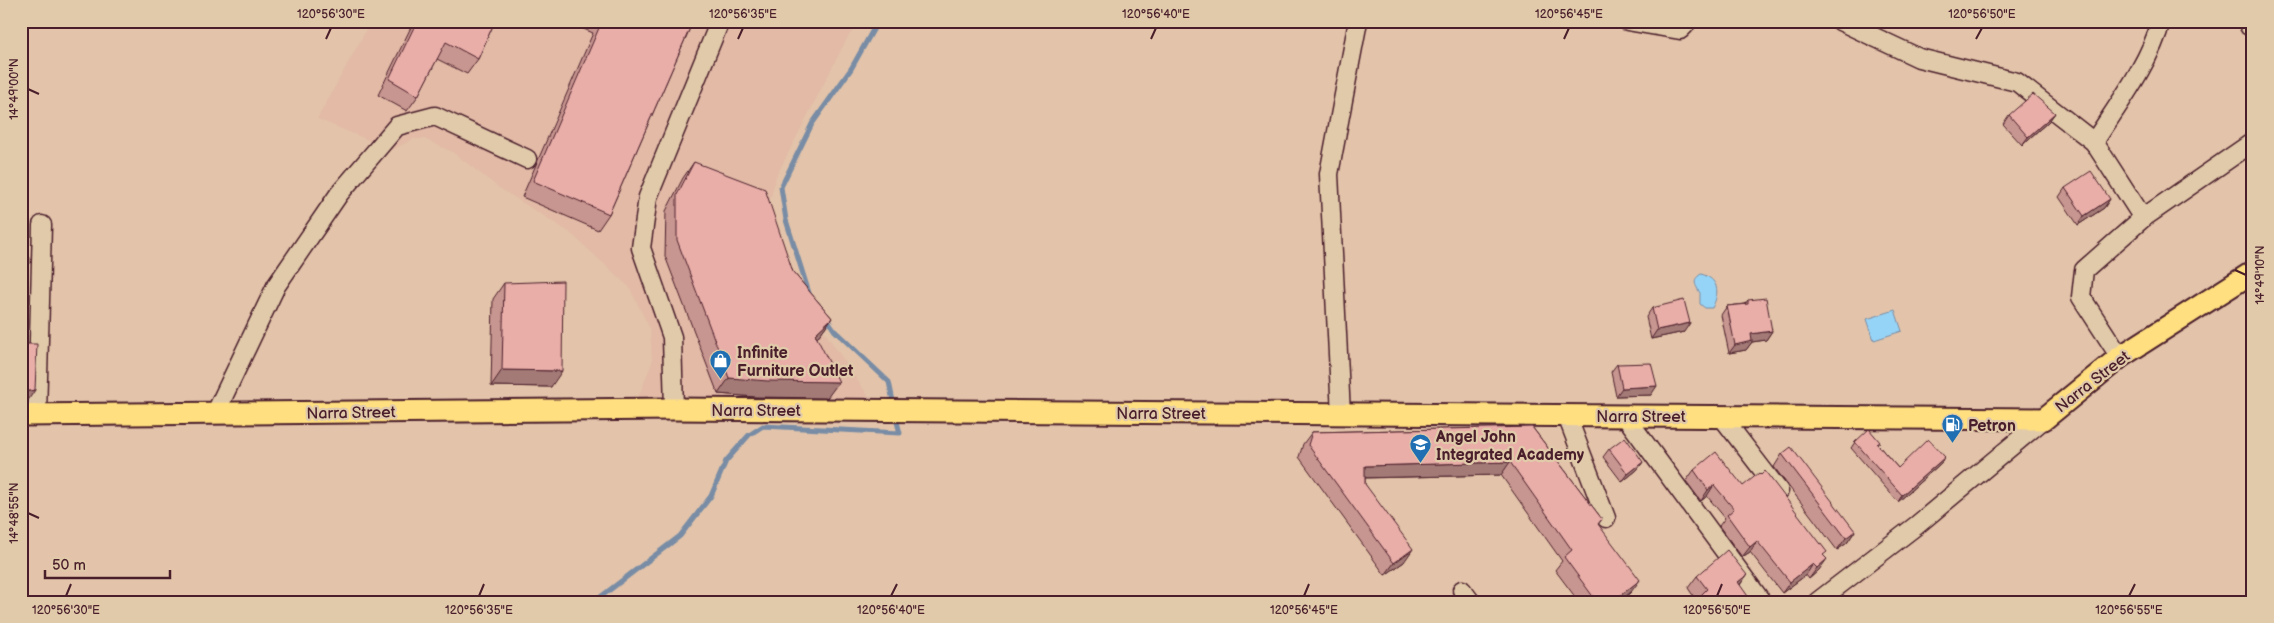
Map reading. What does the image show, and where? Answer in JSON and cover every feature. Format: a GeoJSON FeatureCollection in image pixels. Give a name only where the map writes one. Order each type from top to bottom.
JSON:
{"type":"FeatureCollection","features":[{"type":"Feature","properties":{"kind":"main road","name":"Narra Street"},"geometry":{"type":"LineString","coordinates":[[29,415],[674,409],[2044,419],[2120,357],[2253,272]]}},
{"type":"Feature","properties":{"kind":"street"},"geometry":{"type":"LineString","coordinates":[[674,409],[672,337],[641,248],[648,198],[720,21]]}},
{"type":"Feature","properties":{"kind":"street"},"geometry":{"type":"LineString","coordinates":[[1341,414],[1330,174],[1358,21]]}},
{"type":"Feature","properties":{"kind":"street"},"geometry":{"type":"LineString","coordinates":[[1627,21],[1680,30],[1686,21]]}},
{"type":"Feature","properties":{"kind":"street"},"geometry":{"type":"LineString","coordinates":[[1840,21],[1919,58],[2016,82],[2094,142],[2143,218]]}},
{"type":"Feature","properties":{"kind":"street"},"geometry":{"type":"LineString","coordinates":[[2094,142],[2137,73],[2161,21]]}},
{"type":"Feature","properties":{"kind":"street"},"geometry":{"type":"LineString","coordinates":[[215,414],[276,286],[339,194],[397,126],[435,116],[527,159]]}},
{"type":"Feature","properties":{"kind":"street"},"geometry":{"type":"LineString","coordinates":[[2120,357],[2081,297],[2084,270],[2143,218],[2253,142]]}},
{"type":"Feature","properties":{"kind":"street"},"geometry":{"type":"LineString","coordinates":[[29,415],[42,225]]}},
{"type":"Feature","properties":{"kind":"street"},"geometry":{"type":"LineString","coordinates":[[1567,416],[1606,518]]}},
{"type":"Feature","properties":{"kind":"street"},"geometry":{"type":"LineString","coordinates":[[1625,416],[1762,602]]}},
{"type":"Feature","properties":{"kind":"street"},"geometry":{"type":"LineString","coordinates":[[1722,417],[1787,502]]}},
{"type":"Feature","properties":{"kind":"street"},"geometry":{"type":"LineString","coordinates":[[1817,602],[1917,525],[2044,419]]}},
{"type":"Feature","properties":{"kind":"shaded area"},"geometry":{"type":"Polygon","coordinates":[[[371,21],[861,21],[848,37],[776,177],[769,205],[791,282],[871,400],[637,400],[652,362],[650,329],[629,287],[569,232],[499,188],[452,152],[424,139],[414,139],[392,150],[317,119],[371,21]]]}},
{"type":"Feature","properties":{"kind":"water"},"geometry":{"type":"Polygon","coordinates":[[[1701,274],[1711,279],[1716,287],[1717,292],[1712,308],[1705,308],[1700,304],[1700,293],[1695,281],[1701,274]]]}},
{"type":"Feature","properties":{"kind":"water"},"geometry":{"type":"Polygon","coordinates":[[[1895,310],[1902,331],[1874,340],[1867,319],[1895,310]]]}},
{"type":"Feature","properties":{"kind":"building"},"geometry":{"type":"Polygon","coordinates":[[[417,21],[495,21],[478,59],[446,42],[418,96],[389,79],[417,21]]]}},
{"type":"Feature","properties":{"kind":"building"},"geometry":{"type":"Polygon","coordinates":[[[602,21],[693,21],[609,214],[533,181],[602,21]]]}},
{"type":"Feature","properties":{"kind":"building"},"geometry":{"type":"Polygon","coordinates":[[[2033,94],[2055,113],[2028,137],[2009,115],[2033,94]]]}},
{"type":"Feature","properties":{"kind":"building"},"geometry":{"type":"Polygon","coordinates":[[[694,162],[765,189],[793,272],[832,318],[815,334],[839,382],[768,381],[729,378],[677,240],[677,195],[694,162]]]}},
{"type":"Feature","properties":{"kind":"building"},"geometry":{"type":"Polygon","coordinates":[[[2091,171],[2110,199],[2084,216],[2065,188],[2091,171]]]}},
{"type":"Feature","properties":{"kind":"building"},"geometry":{"type":"Polygon","coordinates":[[[563,281],[562,371],[502,370],[504,283],[563,281]]]}},
{"type":"Feature","properties":{"kind":"building"},"geometry":{"type":"Polygon","coordinates":[[[1766,298],[1772,331],[1751,334],[1752,341],[1735,345],[1727,306],[1748,304],[1748,300],[1766,298]]]}},
{"type":"Feature","properties":{"kind":"building"},"geometry":{"type":"Polygon","coordinates":[[[1684,300],[1690,323],[1657,330],[1652,308],[1684,300]]]}},
{"type":"Feature","properties":{"kind":"building"},"geometry":{"type":"Polygon","coordinates":[[[21,344],[37,344],[35,390],[21,394],[21,344]]]}},
{"type":"Feature","properties":{"kind":"building"},"geometry":{"type":"Polygon","coordinates":[[[1651,363],[1657,386],[1622,388],[1617,364],[1651,363]]]}},
{"type":"Feature","properties":{"kind":"building"},"geometry":{"type":"Polygon","coordinates":[[[1532,427],[1602,519],[1598,524],[1640,580],[1612,602],[1597,602],[1564,557],[1572,550],[1510,462],[1365,466],[1365,484],[1413,549],[1394,563],[1308,445],[1312,432],[1532,427]]]}},
{"type":"Feature","properties":{"kind":"building"},"geometry":{"type":"Polygon","coordinates":[[[1869,429],[1880,442],[1877,444],[1898,468],[1928,439],[1945,457],[1902,495],[1855,442],[1869,429]]]}},
{"type":"Feature","properties":{"kind":"building"},"geometry":{"type":"Polygon","coordinates":[[[1625,437],[1643,462],[1628,474],[1609,449],[1625,437]]]}},
{"type":"Feature","properties":{"kind":"building"},"geometry":{"type":"Polygon","coordinates":[[[1791,447],[1855,531],[1846,538],[1782,454],[1791,447]]]}},
{"type":"Feature","properties":{"kind":"building"},"geometry":{"type":"Polygon","coordinates":[[[1716,452],[1743,486],[1759,473],[1761,475],[1765,471],[1827,552],[1823,555],[1827,559],[1817,568],[1813,564],[1790,582],[1757,541],[1750,547],[1727,515],[1734,509],[1714,485],[1708,490],[1694,470],[1716,452]]]}},
{"type":"Feature","properties":{"kind":"building"},"geometry":{"type":"Polygon","coordinates":[[[1727,550],[1747,575],[1738,582],[1752,602],[1694,602],[1707,589],[1697,576],[1727,550]]]}},
{"type":"Feature","properties":{"kind":"waterway"},"geometry":{"type":"LineString","coordinates":[[809,293],[786,220],[781,187],[812,124],[851,69],[878,21]]}},
{"type":"Feature","properties":{"kind":"waterway"},"geometry":{"type":"LineString","coordinates":[[825,316],[835,331],[889,382],[893,401]]}},
{"type":"Feature","properties":{"kind":"waterway"},"geometry":{"type":"LineString","coordinates":[[594,602],[680,536],[711,496],[726,461],[749,435],[763,426],[900,433],[897,422]]}},
{"type":"Feature","properties":{"kind":"place","name":"Infinite Furniture Outlet"},"geometry":{"type":"Point","coordinates":[721,380]}},
{"type":"Feature","properties":{"kind":"place","name":"Petron"},"geometry":{"type":"Point","coordinates":[1952,444]}},
{"type":"Feature","properties":{"kind":"place","name":"Angel John Integrated Academy"},"geometry":{"type":"Point","coordinates":[1420,464]}}]}
